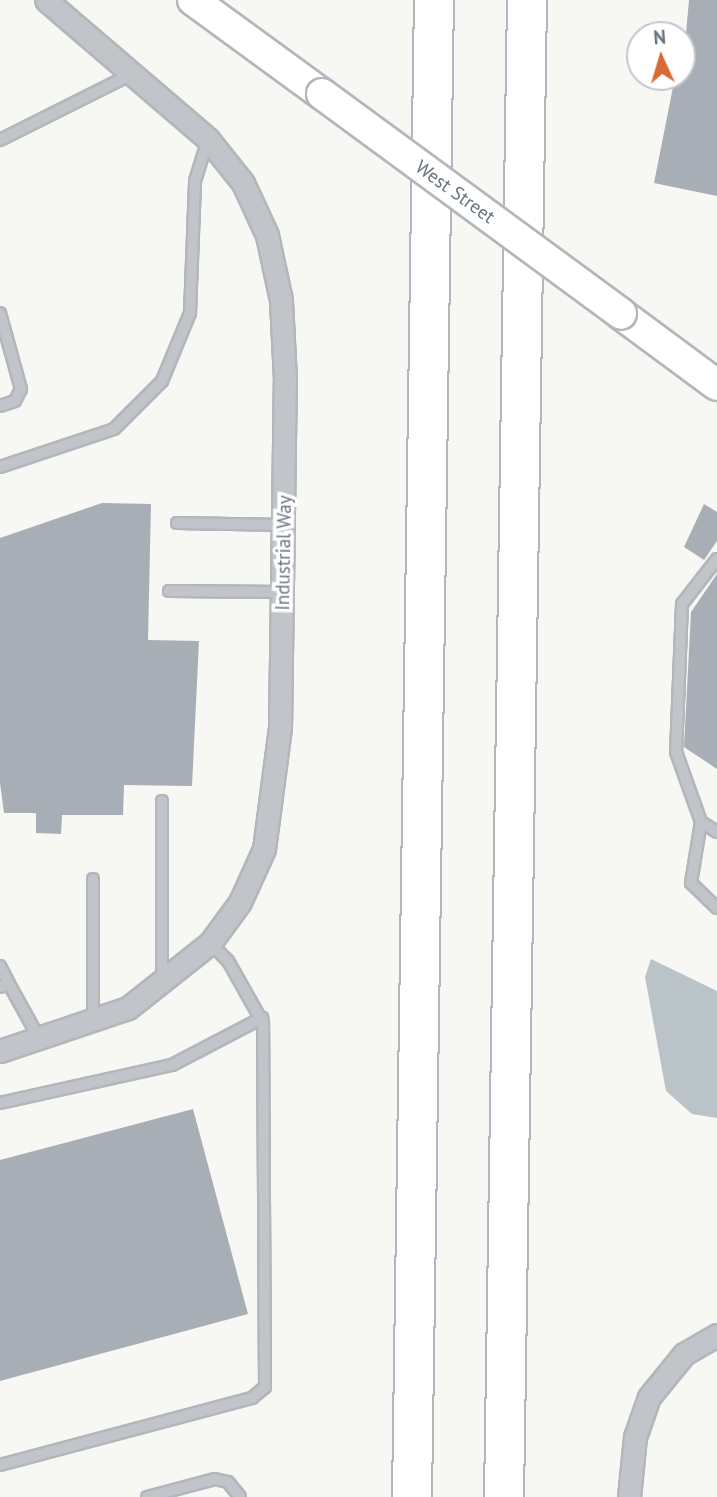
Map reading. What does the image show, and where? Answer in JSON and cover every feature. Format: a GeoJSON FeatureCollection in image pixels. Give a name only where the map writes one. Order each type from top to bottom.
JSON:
{"type":"FeatureCollection","features":[{"type":"Feature","properties":{"kind":"highway"},"geometry":{"type":"LineString","coordinates":[[413,0],[432,118]]}},
{"type":"Feature","properties":{"kind":"highway"},"geometry":{"type":"LineString","coordinates":[[412,1497],[434,0]]}},
{"type":"Feature","properties":{"kind":"highway"},"geometry":{"type":"LineString","coordinates":[[504,1497],[527,0]]}},
{"type":"Feature","properties":{"kind":"main road","name":"West Street"},"geometry":{"type":"LineString","coordinates":[[193,0],[717,385]]}},
{"type":"Feature","properties":{"kind":"street","name":"Industrial Way"},"geometry":{"type":"LineString","coordinates":[[0,1051],[93,1024],[162,988],[210,943],[249,885],[269,830],[284,592],[285,380],[276,271],[252,200],[208,139],[136,72],[46,0]]}},
{"type":"Feature","properties":{"kind":"street"},"geometry":{"type":"LineString","coordinates":[[629,1497],[635,1437],[649,1397],[684,1354],[717,1335]]}},
{"type":"Feature","properties":{"kind":"lane"},"geometry":{"type":"LineString","coordinates":[[0,140],[136,72]]}},
{"type":"Feature","properties":{"kind":"lane"},"geometry":{"type":"LineString","coordinates":[[0,467],[114,429],[162,381],[190,313],[195,181],[208,139]]}},
{"type":"Feature","properties":{"kind":"lane"},"geometry":{"type":"LineString","coordinates":[[0,313],[21,389],[15,401],[0,406]]}},
{"type":"Feature","properties":{"kind":"lane"},"geometry":{"type":"LineString","coordinates":[[177,523],[285,525]]}},
{"type":"Feature","properties":{"kind":"lane"},"geometry":{"type":"LineString","coordinates":[[717,559],[681,611],[676,754],[701,822],[691,883],[717,908]]}},
{"type":"Feature","properties":{"kind":"lane"},"geometry":{"type":"LineString","coordinates":[[169,591],[284,592]]}},
{"type":"Feature","properties":{"kind":"lane"},"geometry":{"type":"LineString","coordinates":[[162,801],[162,988]]}},
{"type":"Feature","properties":{"kind":"lane"},"geometry":{"type":"LineString","coordinates":[[701,822],[717,832]]}},
{"type":"Feature","properties":{"kind":"lane"},"geometry":{"type":"LineString","coordinates":[[93,879],[93,1024]]}},
{"type":"Feature","properties":{"kind":"lane"},"geometry":{"type":"LineString","coordinates":[[0,1465],[251,1398],[265,1387],[262,1018],[210,943]]}},
{"type":"Feature","properties":{"kind":"lane"},"geometry":{"type":"LineString","coordinates":[[0,965],[4,985],[40,1040]]}},
{"type":"Feature","properties":{"kind":"lane"},"geometry":{"type":"LineString","coordinates":[[0,1103],[172,1065],[262,1018]]}},
{"type":"Feature","properties":{"kind":"lane"},"geometry":{"type":"LineString","coordinates":[[147,1497],[215,1479],[228,1482],[240,1497]]}},
{"type":"Feature","properties":{"kind":"shaded area"},"geometry":{"type":"Polygon","coordinates":[[[651,959],[717,991],[717,1118],[692,1114],[666,1091],[645,977],[651,959]]]}},
{"type":"Feature","properties":{"kind":"building"},"geometry":{"type":"Polygon","coordinates":[[[689,0],[717,0],[717,196],[654,183],[672,91],[696,91],[696,21],[687,21],[689,0]]]}},
{"type":"Feature","properties":{"kind":"building"},"geometry":{"type":"Polygon","coordinates":[[[102,503],[151,504],[148,640],[199,641],[192,786],[124,785],[123,815],[62,815],[61,834],[36,833],[36,813],[4,813],[0,783],[0,538],[102,503]]]}},
{"type":"Feature","properties":{"kind":"building"},"geometry":{"type":"Polygon","coordinates":[[[704,504],[717,512],[717,541],[704,560],[684,547],[704,504]]]}},
{"type":"Feature","properties":{"kind":"building"},"geometry":{"type":"Polygon","coordinates":[[[717,574],[717,769],[684,747],[691,612],[717,574]]]}},
{"type":"Feature","properties":{"kind":"building"},"geometry":{"type":"Polygon","coordinates":[[[193,1109],[248,1314],[0,1381],[0,1160],[193,1109]]]}}]}
